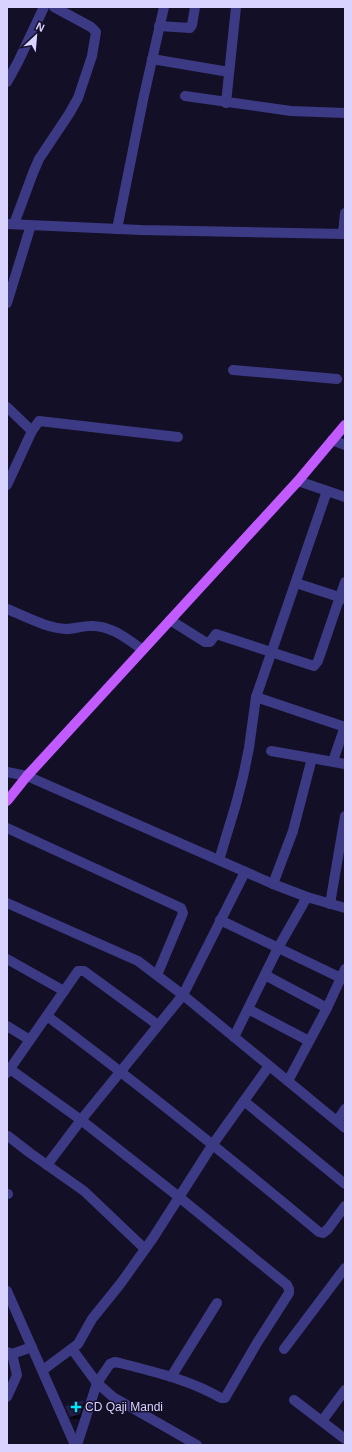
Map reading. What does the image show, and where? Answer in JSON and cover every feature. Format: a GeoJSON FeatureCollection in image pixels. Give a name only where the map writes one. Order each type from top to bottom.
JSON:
{"type":"FeatureCollection","features":[{"type":"Feature","properties":{"kind":"main road"},"geometry":{"type":"LineString","coordinates":[[7,801],[27,776],[298,481],[345,425]]}},
{"type":"Feature","properties":{"kind":"street"},"geometry":{"type":"LineString","coordinates":[[7,82],[44,7]]}},
{"type":"Feature","properties":{"kind":"street"},"geometry":{"type":"LineString","coordinates":[[54,7],[91,27],[96,32],[96,37],[92,56],[78,98],[39,159],[10,224],[117,229],[344,234],[345,213]]}},
{"type":"Feature","properties":{"kind":"street"},"geometry":{"type":"LineString","coordinates":[[117,229],[137,128],[164,7]]}},
{"type":"Feature","properties":{"kind":"street"},"geometry":{"type":"LineString","coordinates":[[159,26],[190,28],[192,25],[195,7]]}},
{"type":"Feature","properties":{"kind":"street"},"geometry":{"type":"LineString","coordinates":[[226,103],[236,7]]}},
{"type":"Feature","properties":{"kind":"street"},"geometry":{"type":"LineString","coordinates":[[152,59],[229,72]]}},
{"type":"Feature","properties":{"kind":"street"},"geometry":{"type":"LineString","coordinates":[[185,96],[291,111],[345,113]]}},
{"type":"Feature","properties":{"kind":"street"},"geometry":{"type":"LineString","coordinates":[[7,303],[31,225]]}},
{"type":"Feature","properties":{"kind":"street"},"geometry":{"type":"LineString","coordinates":[[233,370],[337,379]]}},
{"type":"Feature","properties":{"kind":"street"},"geometry":{"type":"LineString","coordinates":[[7,407],[32,430]]}},
{"type":"Feature","properties":{"kind":"street"},"geometry":{"type":"LineString","coordinates":[[7,485],[32,430],[39,421],[178,438]]}},
{"type":"Feature","properties":{"kind":"street"},"geometry":{"type":"LineString","coordinates":[[332,440],[345,445]]}},
{"type":"Feature","properties":{"kind":"street"},"geometry":{"type":"LineString","coordinates":[[298,481],[345,497]]}},
{"type":"Feature","properties":{"kind":"street"},"geometry":{"type":"LineString","coordinates":[[219,860],[243,777],[249,748],[256,697],[327,491]]}},
{"type":"Feature","properties":{"kind":"street"},"geometry":{"type":"LineString","coordinates":[[170,620],[205,642],[210,642],[216,634],[314,666],[318,661],[342,598],[345,582]]}},
{"type":"Feature","properties":{"kind":"street"},"geometry":{"type":"LineString","coordinates":[[296,583],[342,598]]}},
{"type":"Feature","properties":{"kind":"street"},"geometry":{"type":"LineString","coordinates":[[7,609],[55,627],[66,629],[90,626],[106,628],[120,634],[143,650]]}},
{"type":"Feature","properties":{"kind":"street"},"geometry":{"type":"LineString","coordinates":[[256,697],[345,726],[333,761]]}},
{"type":"Feature","properties":{"kind":"street"},"geometry":{"type":"LineString","coordinates":[[271,751],[345,764]]}},
{"type":"Feature","properties":{"kind":"street"},"geometry":{"type":"LineString","coordinates":[[273,884],[293,831],[312,758]]}},
{"type":"Feature","properties":{"kind":"street"},"geometry":{"type":"LineString","coordinates":[[7,772],[27,776],[273,884],[307,897],[345,908]]}},
{"type":"Feature","properties":{"kind":"street"},"geometry":{"type":"LineString","coordinates":[[330,904],[343,836],[345,816]]}},
{"type":"Feature","properties":{"kind":"street"},"geometry":{"type":"LineString","coordinates":[[7,828],[181,908],[183,913],[182,918],[157,974]]}},
{"type":"Feature","properties":{"kind":"street"},"geometry":{"type":"LineString","coordinates":[[47,1165],[158,1025],[184,995],[245,872]]}},
{"type":"Feature","properties":{"kind":"street"},"geometry":{"type":"LineString","coordinates":[[234,1037],[278,948],[307,897]]}},
{"type":"Feature","properties":{"kind":"street"},"geometry":{"type":"LineString","coordinates":[[7,903],[138,961],[184,995],[345,1128]]}},
{"type":"Feature","properties":{"kind":"street"},"geometry":{"type":"LineString","coordinates":[[220,920],[278,948],[343,973],[327,1008],[288,1081]]}},
{"type":"Feature","properties":{"kind":"street"},"geometry":{"type":"LineString","coordinates":[[7,959],[64,991]]}},
{"type":"Feature","properties":{"kind":"street"},"geometry":{"type":"LineString","coordinates":[[76,1445],[97,1382],[110,1364],[115,1362],[196,1385],[221,1398],[225,1398],[257,1343],[289,1293],[287,1285],[82,1120],[9,1071],[76,973],[81,970],[158,1025]]}},
{"type":"Feature","properties":{"kind":"street"},"geometry":{"type":"LineString","coordinates":[[265,975],[327,1008]]}},
{"type":"Feature","properties":{"kind":"street"},"geometry":{"type":"LineString","coordinates":[[248,1010],[309,1041]]}},
{"type":"Feature","properties":{"kind":"street"},"geometry":{"type":"LineString","coordinates":[[47,1016],[122,1071],[319,1232],[323,1233],[328,1229],[345,1206]]}},
{"type":"Feature","properties":{"kind":"street"},"geometry":{"type":"LineString","coordinates":[[7,1026],[30,1040]]}},
{"type":"Feature","properties":{"kind":"street"},"geometry":{"type":"LineString","coordinates":[[43,1370],[72,1349],[82,1339],[92,1320],[145,1249],[213,1144],[269,1066]]}},
{"type":"Feature","properties":{"kind":"street"},"geometry":{"type":"LineString","coordinates":[[244,1100],[345,1184]]}},
{"type":"Feature","properties":{"kind":"street"},"geometry":{"type":"LineString","coordinates":[[337,1121],[345,1109]]}},
{"type":"Feature","properties":{"kind":"street"},"geometry":{"type":"LineString","coordinates":[[8,1136],[84,1191],[145,1249]]}},
{"type":"Feature","properties":{"kind":"street"},"geometry":{"type":"LineString","coordinates":[[284,1349],[345,1268]]}},
{"type":"Feature","properties":{"kind":"street"},"geometry":{"type":"LineString","coordinates":[[7,1291],[76,1445]]}},
{"type":"Feature","properties":{"kind":"street"},"geometry":{"type":"LineString","coordinates":[[170,1377],[217,1304]]}},
{"type":"Feature","properties":{"kind":"street"},"geometry":{"type":"LineString","coordinates":[[7,1397],[17,1375],[9,1353],[32,1347]]}},
{"type":"Feature","properties":{"kind":"street"},"geometry":{"type":"LineString","coordinates":[[72,1349],[97,1382],[113,1397],[197,1445]]}},
{"type":"Feature","properties":{"kind":"street"},"geometry":{"type":"LineString","coordinates":[[322,1421],[345,1390]]}},
{"type":"Feature","properties":{"kind":"street"},"geometry":{"type":"LineString","coordinates":[[294,1400],[345,1439]]}},
{"type":"Feature","properties":{"kind":"building"},"geometry":{"type":"Polygon","coordinates":[[[83,1400],[84,1402],[80,1414],[70,1417],[65,1406],[83,1400]]]}},
{"type":"Feature","properties":{"kind":"place","name":"CD Qaji Mandi"},"geometry":{"type":"Point","coordinates":[76,1407]}}]}
